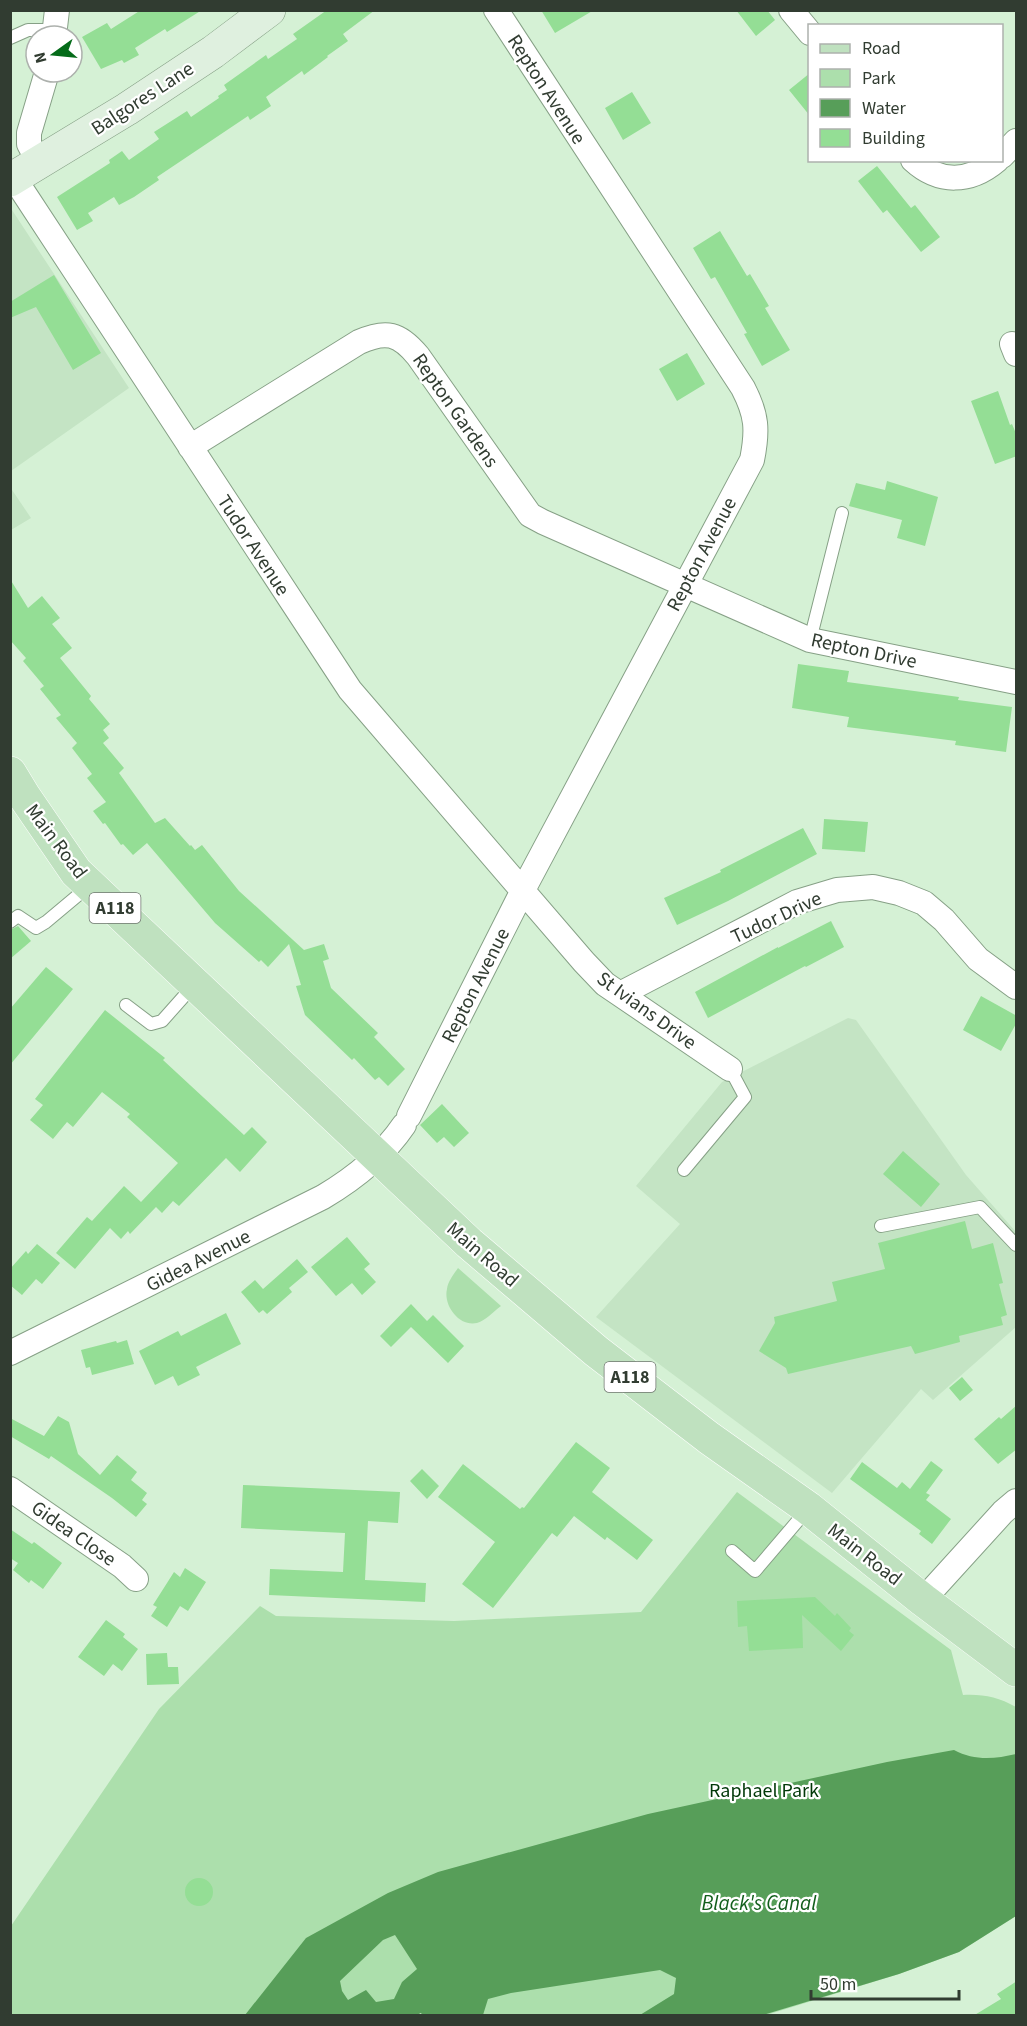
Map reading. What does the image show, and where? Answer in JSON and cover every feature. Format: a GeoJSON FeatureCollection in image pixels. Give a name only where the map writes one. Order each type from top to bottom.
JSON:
{"type":"FeatureCollection","features":[{"type":"Feature","properties":{"kind":"main road","name":"Main Road"},"geometry":{"type":"LineString","coordinates":[[10,773],[76,872],[469,1243],[596,1351],[709,1438],[808,1508],[1017,1670]]}},
{"type":"Feature","properties":{"kind":"street","name":"Balgores Lane"},"geometry":{"type":"LineString","coordinates":[[21,174],[146,97],[213,52],[269,10]]}},
{"type":"Feature","properties":{"kind":"street","name":"Repton Avenue"},"geometry":{"type":"LineString","coordinates":[[379,1157],[406,1121],[523,890],[752,460],[756,438],[756,419],[743,388],[496,10]]}},
{"type":"Feature","properties":{"kind":"street"},"geometry":{"type":"LineString","coordinates":[[791,10],[808,31]]}},
{"type":"Feature","properties":{"kind":"street","name":"Tudor Avenue"},"geometry":{"type":"LineString","coordinates":[[43,84],[29,133],[29,144],[21,174],[190,447],[350,690],[523,890]]}},
{"type":"Feature","properties":{"kind":"street"},"geometry":{"type":"LineString","coordinates":[[1003,155],[1017,141]]}},
{"type":"Feature","properties":{"kind":"street"},"geometry":{"type":"LineString","coordinates":[[915,162],[926,172],[949,178],[975,175],[994,162]]}},
{"type":"Feature","properties":{"kind":"street","name":"Repton Gardens"},"geometry":{"type":"LineString","coordinates":[[190,447],[359,342],[377,335],[390,336],[407,342],[418,356],[530,515],[684,585]]}},
{"type":"Feature","properties":{"kind":"street","name":"Repton Drive"},"geometry":{"type":"LineString","coordinates":[[684,585],[810,640],[1017,682]]}},
{"type":"Feature","properties":{"kind":"street","name":"Tudor Drive"},"geometry":{"type":"LineString","coordinates":[[620,994],[797,902],[837,890],[873,887],[899,893],[924,903],[944,920],[978,959],[1017,987]]}},
{"type":"Feature","properties":{"kind":"street","name":"St Ivians Drive"},"geometry":{"type":"LineString","coordinates":[[523,890],[605,984],[730,1069]]}},
{"type":"Feature","properties":{"kind":"street","name":"Gidea Avenue"},"geometry":{"type":"LineString","coordinates":[[10,1353],[323,1197],[350,1181],[379,1157]]}},
{"type":"Feature","properties":{"kind":"street","name":"Gidea Close"},"geometry":{"type":"LineString","coordinates":[[10,1489],[122,1566],[136,1579]]}},
{"type":"Feature","properties":{"kind":"street"},"geometry":{"type":"LineString","coordinates":[[924,1600],[996,1520],[1017,1501]]}},
{"type":"Feature","properties":{"kind":"lane"},"geometry":{"type":"LineString","coordinates":[[10,38],[24,32]]}},
{"type":"Feature","properties":{"kind":"lane"},"geometry":{"type":"LineString","coordinates":[[810,640],[842,513]]}},
{"type":"Feature","properties":{"kind":"lane"},"geometry":{"type":"LineString","coordinates":[[10,922],[18,916],[36,928],[90,885]]}},
{"type":"Feature","properties":{"kind":"lane"},"geometry":{"type":"LineString","coordinates":[[126,1005],[151,1024],[162,1022],[195,984]]}},
{"type":"Feature","properties":{"kind":"lane"},"geometry":{"type":"LineString","coordinates":[[684,1170],[746,1097],[730,1069]]}},
{"type":"Feature","properties":{"kind":"lane"},"geometry":{"type":"LineString","coordinates":[[881,1226],[980,1207],[1017,1245]]}},
{"type":"Feature","properties":{"kind":"lane"},"geometry":{"type":"LineString","coordinates":[[732,1551],[754,1571],[808,1508]]}},
{"type":"Feature","properties":{"kind":"shaded area"},"geometry":{"type":"Polygon","coordinates":[[[10,207],[129,388],[11,471],[10,471],[10,207]]]}},
{"type":"Feature","properties":{"kind":"shaded area"},"geometry":{"type":"Polygon","coordinates":[[[10,487],[31,518],[11,530],[10,530],[10,487]]]}},
{"type":"Feature","properties":{"kind":"shaded area"},"geometry":{"type":"Polygon","coordinates":[[[848,1018],[856,1020],[966,1175],[1016,1232],[1016,1327],[933,1400],[921,1389],[832,1493],[596,1317],[680,1224],[636,1186],[722,1082],[848,1018]]]}},
{"type":"Feature","properties":{"kind":"green space"},"geometry":{"type":"Polygon","coordinates":[[[458,1268],[501,1306],[477,1323],[464,1322],[454,1314],[447,1302],[448,1286],[458,1268]]]}},
{"type":"Feature","properties":{"kind":"green space","name":"Raphael Park"},"geometry":{"type":"Polygon","coordinates":[[[737,1492],[951,1650],[963,1695],[990,1697],[1016,1707],[1016,1916],[959,1952],[899,1974],[763,2016],[423,2016],[421,2013],[414,2016],[11,2016],[11,1926],[159,1709],[260,1606],[276,1616],[454,1621],[641,1612],[737,1492]]]}},
{"type":"Feature","properties":{"kind":"water","name":"Black's Canal"},"geometry":{"type":"Polygon","coordinates":[[[954,1750],[969,1756],[985,1758],[1016,1754],[1016,1916],[959,1952],[899,1974],[763,2015],[640,2015],[674,1994],[676,1978],[660,1970],[511,1993],[488,1999],[483,2015],[423,2016],[421,2013],[414,2016],[245,2015],[306,1938],[388,1893],[438,1872],[648,1814],[887,1762],[954,1750]],[[395,1935],[383,1940],[340,1981],[342,1991],[348,2000],[366,1990],[376,2002],[394,1999],[402,1982],[417,1969],[395,1935]]]}},
{"type":"Feature","properties":{"kind":"building"},"geometry":{"type":"Polygon","coordinates":[[[141,10],[202,10],[167,32],[165,29],[135,48],[139,55],[124,63],[122,60],[101,69],[84,40],[84,36],[107,23],[111,29],[141,10]]]}},
{"type":"Feature","properties":{"kind":"building"},"geometry":{"type":"Polygon","coordinates":[[[327,10],[375,10],[343,34],[348,41],[328,57],[304,75],[302,71],[266,97],[271,106],[250,120],[248,116],[157,177],[159,180],[134,197],[119,205],[114,197],[88,213],[93,221],[77,230],[57,197],[110,163],[109,160],[122,151],[129,160],[159,139],[154,132],[187,111],[191,117],[219,98],[218,96],[227,90],[224,85],[266,55],[268,59],[297,39],[293,34],[327,10]]]}},
{"type":"Feature","properties":{"kind":"building"},"geometry":{"type":"Polygon","coordinates":[[[541,10],[594,10],[555,33],[541,10]]]}},
{"type":"Feature","properties":{"kind":"building"},"geometry":{"type":"Polygon","coordinates":[[[736,10],[767,10],[775,20],[756,36],[736,10]]]}},
{"type":"Feature","properties":{"kind":"building"},"geometry":{"type":"Polygon","coordinates":[[[808,75],[808,114],[789,90],[808,75]]]}},
{"type":"Feature","properties":{"kind":"building"},"geometry":{"type":"Polygon","coordinates":[[[632,92],[651,123],[623,140],[605,108],[632,92]]]}},
{"type":"Feature","properties":{"kind":"building"},"geometry":{"type":"Polygon","coordinates":[[[877,166],[911,208],[915,205],[940,237],[921,252],[887,210],[883,213],[858,181],[877,166]]]}},
{"type":"Feature","properties":{"kind":"building"},"geometry":{"type":"Polygon","coordinates":[[[720,231],[747,276],[750,274],[769,306],[765,308],[790,350],[762,366],[744,334],[747,333],[715,277],[711,279],[693,248],[720,231]]]}},
{"type":"Feature","properties":{"kind":"building"},"geometry":{"type":"Polygon","coordinates":[[[54,275],[101,353],[73,370],[36,307],[10,318],[10,302],[54,275]]]}},
{"type":"Feature","properties":{"kind":"building"},"geometry":{"type":"Polygon","coordinates":[[[687,353],[705,384],[677,401],[659,369],[687,353]]]}},
{"type":"Feature","properties":{"kind":"building"},"geometry":{"type":"Polygon","coordinates":[[[998,391],[1010,425],[1012,424],[1017,436],[1017,456],[995,464],[971,401],[998,391]]]}},
{"type":"Feature","properties":{"kind":"building"},"geometry":{"type":"Polygon","coordinates":[[[887,481],[938,497],[925,546],[897,538],[902,520],[849,506],[856,483],[885,490],[887,481]]]}},
{"type":"Feature","properties":{"kind":"building"},"geometry":{"type":"Polygon","coordinates":[[[10,579],[28,608],[42,596],[60,618],[52,624],[72,648],[60,658],[110,724],[103,730],[109,738],[103,743],[124,768],[119,773],[155,823],[165,818],[195,850],[202,845],[239,891],[304,950],[324,944],[329,959],[323,961],[331,988],[378,1033],[374,1037],[405,1069],[388,1086],[379,1077],[375,1080],[354,1058],[352,1060],[305,1015],[296,986],[301,985],[289,944],[268,967],[261,960],[259,962],[215,923],[147,843],[133,855],[123,844],[121,845],[93,811],[106,802],[87,778],[92,774],[72,748],[77,743],[56,718],[61,715],[40,689],[44,686],[23,661],[26,658],[10,640],[10,579]]]}},
{"type":"Feature","properties":{"kind":"building"},"geometry":{"type":"Polygon","coordinates":[[[798,664],[849,671],[847,682],[959,697],[958,700],[1012,707],[1006,752],[955,745],[956,741],[847,727],[849,717],[792,708],[798,664]]]}},
{"type":"Feature","properties":{"kind":"building"},"geometry":{"type":"Polygon","coordinates":[[[824,819],[868,822],[865,852],[822,849],[824,819]]]}},
{"type":"Feature","properties":{"kind":"building"},"geometry":{"type":"Polygon","coordinates":[[[803,828],[817,854],[677,925],[664,898],[721,872],[720,870],[803,828]]]}},
{"type":"Feature","properties":{"kind":"building"},"geometry":{"type":"Polygon","coordinates":[[[831,921],[844,947],[708,1018],[695,992],[831,921]]]}},
{"type":"Feature","properties":{"kind":"building"},"geometry":{"type":"Polygon","coordinates":[[[18,926],[31,941],[10,959],[10,930],[18,926]]]}},
{"type":"Feature","properties":{"kind":"building"},"geometry":{"type":"Polygon","coordinates":[[[46,967],[73,989],[10,1065],[10,1009],[46,967]]]}},
{"type":"Feature","properties":{"kind":"building"},"geometry":{"type":"Polygon","coordinates":[[[981,996],[1017,1016],[1017,1022],[1001,1051],[963,1030],[981,996]]]}},
{"type":"Feature","properties":{"kind":"building"},"geometry":{"type":"Polygon","coordinates":[[[105,1010],[165,1058],[163,1060],[244,1135],[252,1127],[267,1142],[240,1172],[226,1158],[179,1206],[173,1201],[162,1213],[156,1207],[130,1234],[128,1231],[121,1239],[110,1228],[75,1269],[56,1253],[87,1217],[92,1221],[124,1186],[141,1202],[178,1163],[127,1117],[130,1114],[102,1092],[73,1127],[67,1122],[53,1139],[30,1120],[43,1105],[35,1099],[105,1010]]]}},
{"type":"Feature","properties":{"kind":"building"},"geometry":{"type":"Polygon","coordinates":[[[442,1104],[469,1133],[454,1147],[444,1137],[437,1143],[420,1125],[442,1104]]]}},
{"type":"Feature","properties":{"kind":"building"},"geometry":{"type":"Polygon","coordinates":[[[903,1151],[940,1184],[921,1207],[883,1174],[903,1151]]]}},
{"type":"Feature","properties":{"kind":"building"},"geometry":{"type":"Polygon","coordinates":[[[965,1221],[972,1249],[993,1243],[1003,1283],[999,1284],[1007,1315],[1001,1317],[1003,1325],[959,1336],[960,1342],[915,1354],[911,1346],[788,1374],[786,1368],[759,1351],[775,1323],[774,1317],[837,1301],[832,1282],[885,1269],[878,1243],[965,1221]]]}},
{"type":"Feature","properties":{"kind":"building"},"geometry":{"type":"Polygon","coordinates":[[[347,1237],[370,1264],[364,1269],[376,1282],[362,1295],[352,1283],[336,1296],[311,1267],[347,1237]]]}},
{"type":"Feature","properties":{"kind":"building"},"geometry":{"type":"Polygon","coordinates":[[[37,1244],[60,1263],[42,1284],[36,1279],[22,1295],[10,1285],[10,1269],[26,1251],[28,1254],[37,1244]]]}},
{"type":"Feature","properties":{"kind":"building"},"geometry":{"type":"Polygon","coordinates":[[[297,1259],[308,1272],[289,1288],[292,1292],[267,1314],[263,1310],[259,1313],[241,1292],[255,1280],[263,1289],[297,1259]]]}},
{"type":"Feature","properties":{"kind":"building"},"geometry":{"type":"Polygon","coordinates":[[[411,1304],[427,1321],[433,1315],[464,1346],[448,1363],[411,1327],[391,1347],[380,1336],[411,1304]]]}},
{"type":"Feature","properties":{"kind":"building"},"geometry":{"type":"Polygon","coordinates":[[[226,1313],[241,1344],[196,1367],[200,1375],[178,1386],[173,1376],[155,1385],[139,1351],[178,1331],[181,1336],[226,1313]]]}},
{"type":"Feature","properties":{"kind":"building"},"geometry":{"type":"Polygon","coordinates":[[[127,1340],[134,1364],[92,1375],[90,1367],[86,1368],[81,1350],[127,1340]]]}},
{"type":"Feature","properties":{"kind":"building"},"geometry":{"type":"Polygon","coordinates":[[[962,1377],[973,1390],[960,1401],[949,1388],[962,1377]]]}},
{"type":"Feature","properties":{"kind":"building"},"geometry":{"type":"Polygon","coordinates":[[[1017,1405],[1017,1449],[998,1464],[974,1439],[1017,1405]]]}},
{"type":"Feature","properties":{"kind":"building"},"geometry":{"type":"Polygon","coordinates":[[[58,1416],[69,1422],[78,1454],[100,1475],[117,1455],[137,1472],[131,1480],[147,1493],[142,1500],[147,1504],[136,1517],[51,1456],[49,1459],[10,1436],[10,1418],[44,1436],[58,1416]]]}},
{"type":"Feature","properties":{"kind":"building"},"geometry":{"type":"Polygon","coordinates":[[[576,1442],[610,1468],[592,1492],[653,1540],[637,1560],[607,1537],[605,1540],[574,1516],[557,1537],[552,1533],[493,1608],[462,1584],[495,1542],[438,1497],[463,1464],[520,1509],[524,1508],[576,1442]]]}},
{"type":"Feature","properties":{"kind":"building"},"geometry":{"type":"Polygon","coordinates":[[[931,1461],[943,1470],[926,1493],[930,1495],[926,1500],[951,1519],[932,1544],[919,1534],[921,1531],[850,1479],[862,1462],[897,1488],[902,1482],[910,1489],[931,1461]]]}},
{"type":"Feature","properties":{"kind":"building"},"geometry":{"type":"Polygon","coordinates":[[[422,1469],[439,1486],[427,1499],[410,1481],[422,1469]]]}},
{"type":"Feature","properties":{"kind":"building"},"geometry":{"type":"Polygon","coordinates":[[[243,1485],[400,1492],[398,1523],[368,1521],[365,1580],[426,1583],[425,1602],[269,1595],[270,1569],[343,1572],[345,1533],[241,1528],[243,1485]]]}},
{"type":"Feature","properties":{"kind":"building"},"geometry":{"type":"Polygon","coordinates":[[[10,1529],[32,1544],[34,1542],[62,1563],[43,1589],[31,1580],[29,1583],[13,1570],[18,1563],[10,1558],[10,1529]]]}},
{"type":"Feature","properties":{"kind":"building"},"geometry":{"type":"Polygon","coordinates":[[[185,1568],[206,1582],[188,1611],[180,1606],[167,1627],[151,1616],[157,1607],[153,1605],[174,1572],[180,1577],[185,1568]]]}},
{"type":"Feature","properties":{"kind":"building"},"geometry":{"type":"Polygon","coordinates":[[[815,1597],[835,1616],[837,1613],[851,1628],[849,1631],[854,1635],[841,1651],[802,1615],[803,1648],[749,1651],[747,1626],[738,1627],[737,1601],[815,1597]]]}},
{"type":"Feature","properties":{"kind":"building"},"geometry":{"type":"Polygon","coordinates":[[[106,1620],[125,1634],[123,1637],[138,1649],[122,1671],[113,1664],[104,1676],[78,1657],[106,1620]]]}},
{"type":"Feature","properties":{"kind":"building"},"geometry":{"type":"Polygon","coordinates":[[[167,1653],[168,1667],[178,1667],[179,1684],[147,1685],[146,1654],[167,1653]]]}},
{"type":"Feature","properties":{"kind":"building"},"geometry":{"type":"Polygon","coordinates":[[[199,1878],[209,1882],[213,1892],[209,1902],[199,1906],[189,1902],[185,1892],[189,1882],[199,1878]]]}},
{"type":"Feature","properties":{"kind":"building"},"geometry":{"type":"Polygon","coordinates":[[[1017,1981],[1017,2016],[973,2016],[1001,1999],[997,1994],[1017,1981]]]}}]}
